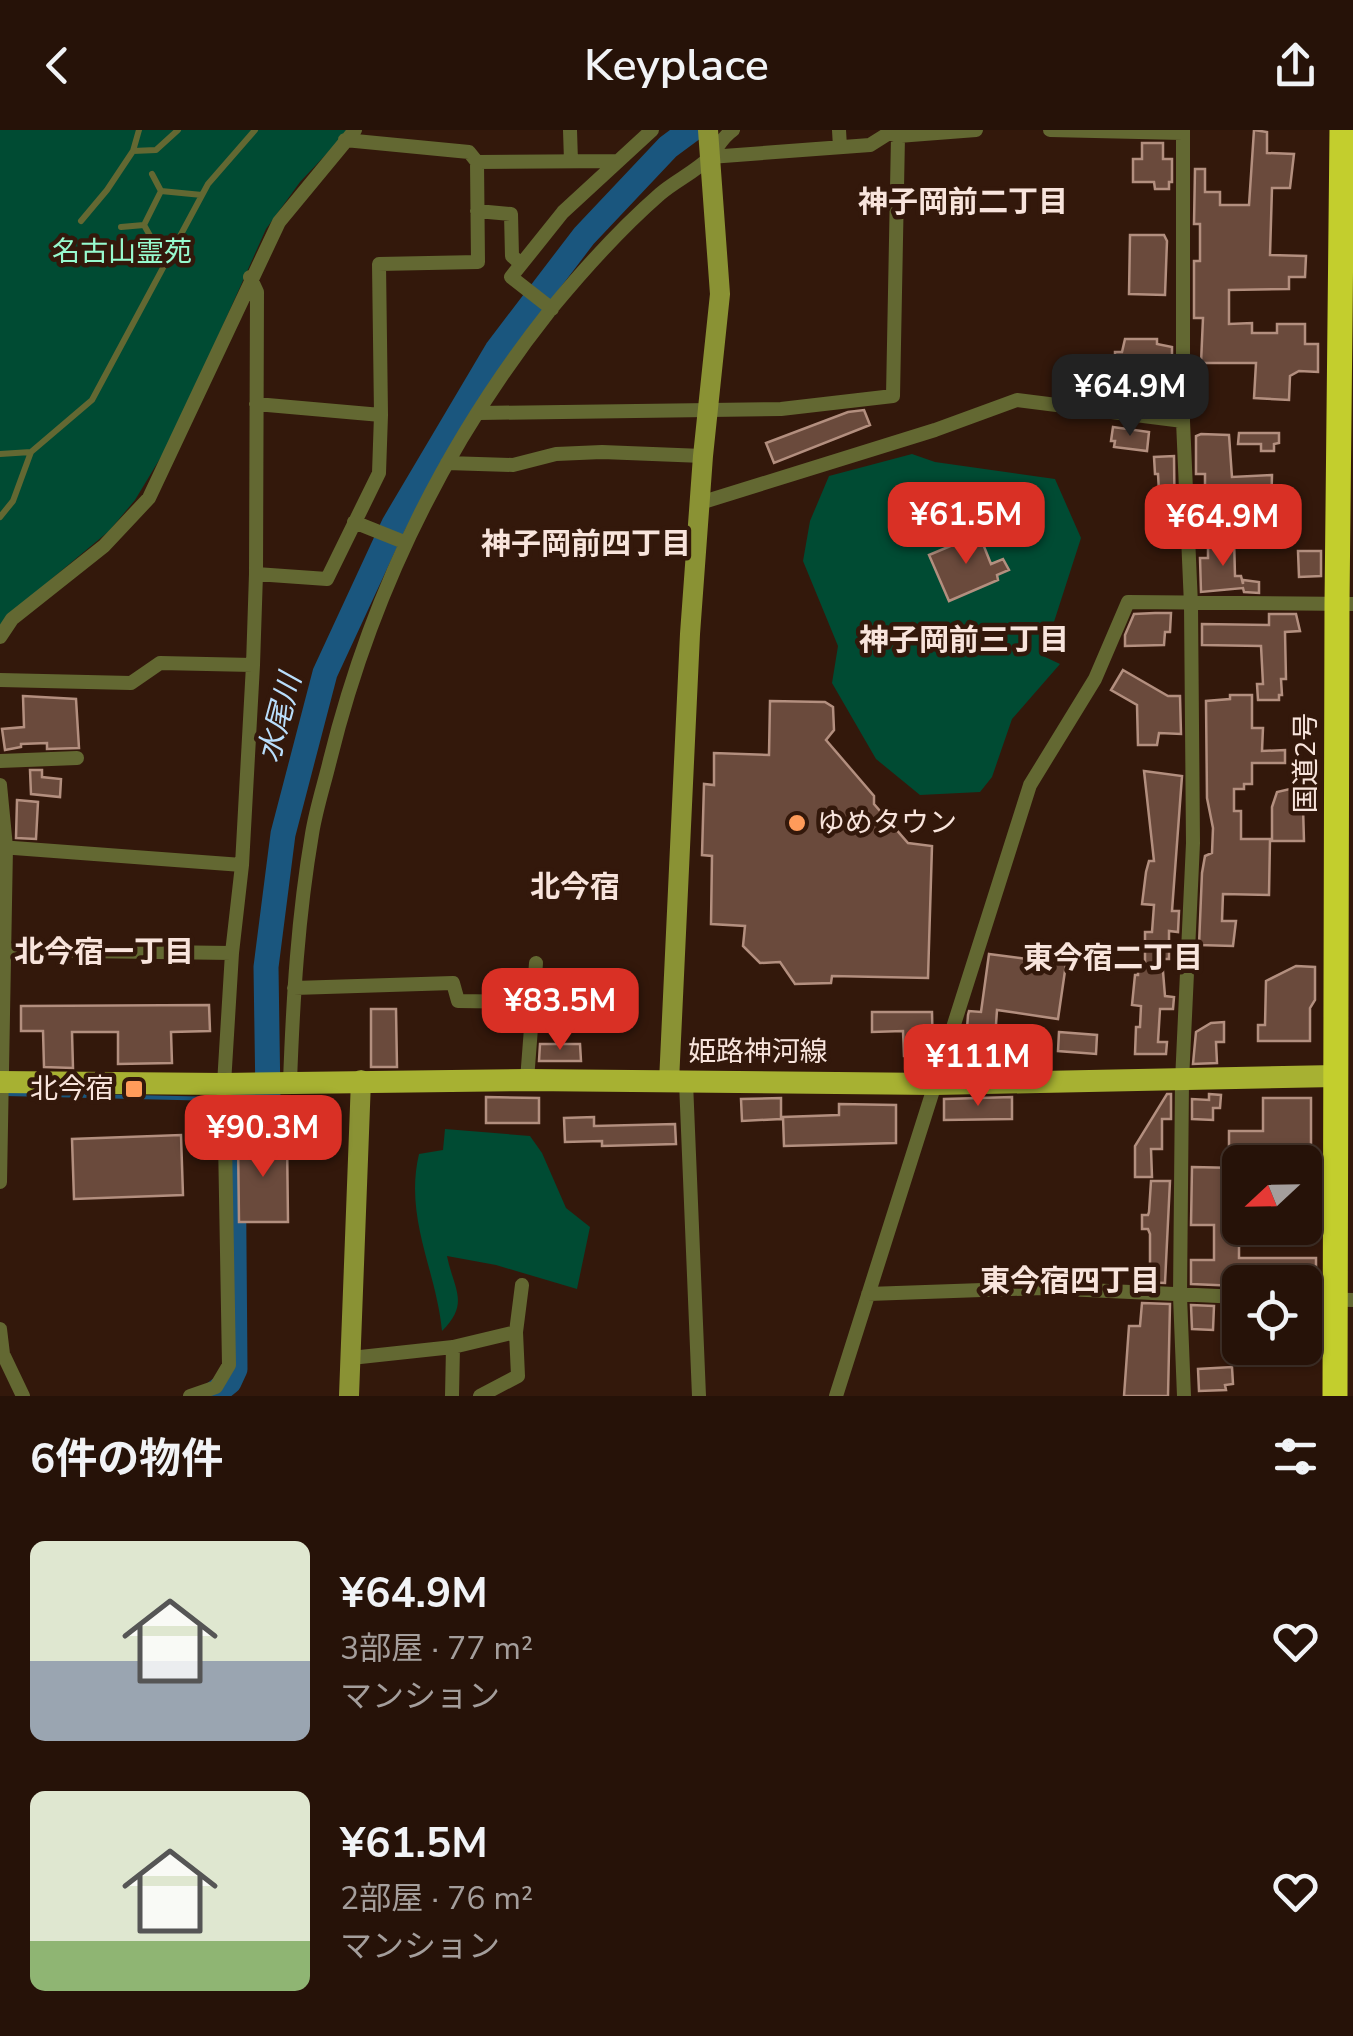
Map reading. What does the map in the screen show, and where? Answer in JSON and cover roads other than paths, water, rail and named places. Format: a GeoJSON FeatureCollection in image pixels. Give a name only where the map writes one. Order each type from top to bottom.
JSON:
{"type":"FeatureCollection","features":[{"type":"Feature","properties":{"kind":"highway","name":"国道2号"},"geometry":{"type":"LineString","coordinates":[[1334,1396],[1343,1300],[1347,294],[1342,130]]}},
{"type":"Feature","properties":{"kind":"main road","name":"姫路神河線"},"geometry":{"type":"LineString","coordinates":[[2,1082],[528,1080],[936,1084],[1344,1076]]}},
{"type":"Feature","properties":{"kind":"street"},"geometry":{"type":"LineString","coordinates":[[570,130],[572,161]]}},
{"type":"Feature","properties":{"kind":"street"},"geometry":{"type":"LineString","coordinates":[[552,309],[511,277],[563,212],[652,130]]}},
{"type":"Feature","properties":{"kind":"street"},"geometry":{"type":"LineString","coordinates":[[699,1396],[677,1082],[690,634],[702,456],[720,294],[708,130]]}},
{"type":"Feature","properties":{"kind":"street"},"geometry":{"type":"LineString","coordinates":[[287,1082],[312,829],[348,688],[404,542],[447,463],[552,309],[612,240],[661,193],[710,157],[721,138],[733,130]]}},
{"type":"Feature","properties":{"kind":"street"},"geometry":{"type":"LineString","coordinates":[[839,130],[840,147]]}},
{"type":"Feature","properties":{"kind":"street"},"geometry":{"type":"LineString","coordinates":[[710,157],[870,145],[888,133],[898,136],[976,130]]}},
{"type":"Feature","properties":{"kind":"street"},"geometry":{"type":"LineString","coordinates":[[1050,130],[1183,132],[1183,420],[1191,605],[1193,843],[1182,1081],[1180,1296],[1184,1396]]}},
{"type":"Feature","properties":{"kind":"street"},"geometry":{"type":"LineString","coordinates":[[0,637],[12,619],[104,546],[149,498],[278,222],[350,135],[469,152],[477,162],[478,262],[379,264],[379,473],[327,579],[256,574]]}},
{"type":"Feature","properties":{"kind":"street"},"geometry":{"type":"LineString","coordinates":[[480,413],[780,408],[893,396],[898,136]]}},
{"type":"Feature","properties":{"kind":"street"},"geometry":{"type":"LineString","coordinates":[[477,162],[616,161]]}},
{"type":"Feature","properties":{"kind":"street"},"geometry":{"type":"LineString","coordinates":[[477,211],[511,214],[512,256],[521,264]]}},
{"type":"Feature","properties":{"kind":"street"},"geometry":{"type":"LineString","coordinates":[[190,1396],[216,1387],[229,1365],[228,1084],[232,954],[242,865],[256,574],[257,292],[250,277]]}},
{"type":"Feature","properties":{"kind":"street"},"geometry":{"type":"LineString","coordinates":[[700,503],[1018,400],[1183,420]]}},
{"type":"Feature","properties":{"kind":"street"},"geometry":{"type":"LineString","coordinates":[[256,404],[381,414]]}},
{"type":"Feature","properties":{"kind":"street"},"geometry":{"type":"LineString","coordinates":[[447,463],[514,465],[556,454],[602,452],[702,456]]}},
{"type":"Feature","properties":{"kind":"street"},"geometry":{"type":"LineString","coordinates":[[354,522],[404,542]]}},
{"type":"Feature","properties":{"kind":"street"},"geometry":{"type":"LineString","coordinates":[[836,1396],[1030,784],[1095,679],[1128,602],[1345,604]]}},
{"type":"Feature","properties":{"kind":"street"},"geometry":{"type":"LineString","coordinates":[[0,680],[131,683],[160,663],[252,666]]}},
{"type":"Feature","properties":{"kind":"street"},"geometry":{"type":"LineString","coordinates":[[0,761],[77,758]]}},
{"type":"Feature","properties":{"kind":"street"},"geometry":{"type":"LineString","coordinates":[[0,786],[5,950],[0,1182]]}},
{"type":"Feature","properties":{"kind":"street"},"geometry":{"type":"LineString","coordinates":[[3,847],[242,865]]}},
{"type":"Feature","properties":{"kind":"street"},"geometry":{"type":"LineString","coordinates":[[5,950],[232,954]]}},
{"type":"Feature","properties":{"kind":"street"},"geometry":{"type":"LineString","coordinates":[[528,1080],[536,962]]}},
{"type":"Feature","properties":{"kind":"street"},"geometry":{"type":"LineString","coordinates":[[294,988],[453,983],[458,1001],[533,1002]]}},
{"type":"Feature","properties":{"kind":"street"},"geometry":{"type":"LineString","coordinates":[[350,1396],[360,1080]]}},
{"type":"Feature","properties":{"kind":"street"},"geometry":{"type":"LineString","coordinates":[[480,1396],[518,1376],[516,1332],[522,1285]]}},
{"type":"Feature","properties":{"kind":"street"},"geometry":{"type":"LineString","coordinates":[[868,1294],[1042,1288],[1222,1297]]}},
{"type":"Feature","properties":{"kind":"street"},"geometry":{"type":"LineString","coordinates":[[0,1329],[3,1354],[23,1396]]}},
{"type":"Feature","properties":{"kind":"street"},"geometry":{"type":"LineString","coordinates":[[351,1358],[453,1347],[516,1332]]}},
{"type":"Feature","properties":{"kind":"street"},"geometry":{"type":"LineString","coordinates":[[452,1396],[453,1347]]}},
{"type":"Feature","properties":{"kind":"lane"},"geometry":{"type":"LineString","coordinates":[[81,220],[108,190],[133,151],[139,130]]}},
{"type":"Feature","properties":{"kind":"lane"},"geometry":{"type":"LineString","coordinates":[[133,151],[156,150],[178,130]]}},
{"type":"Feature","properties":{"kind":"lane"},"geometry":{"type":"LineString","coordinates":[[0,517],[13,501],[31,452],[92,400],[208,184],[255,130]]}},
{"type":"Feature","properties":{"kind":"lane"},"geometry":{"type":"LineString","coordinates":[[152,174],[161,191]]}},
{"type":"Feature","properties":{"kind":"lane"},"geometry":{"type":"LineString","coordinates":[[161,191],[202,195]]}},
{"type":"Feature","properties":{"kind":"lane"},"geometry":{"type":"LineString","coordinates":[[144,225],[161,191]]}},
{"type":"Feature","properties":{"kind":"lane"},"geometry":{"type":"LineString","coordinates":[[144,225],[166,265]]}},
{"type":"Feature","properties":{"kind":"lane"},"geometry":{"type":"LineString","coordinates":[[121,226],[144,225]]}},
{"type":"Feature","properties":{"kind":"lane"},"geometry":{"type":"LineString","coordinates":[[0,454],[31,452]]}},
{"type":"Feature","properties":{"kind":"waterway","name":"水尾川"},"geometry":{"type":"LineString","coordinates":[[211,1396],[229,1382],[235,1369],[233,1124],[241,1117],[241,1100],[268,1100],[266,967],[283,834],[325,673],[394,524],[497,350],[584,236],[668,147],[691,130]]}},
{"type":"Feature","properties":{"kind":"waterway"},"geometry":{"type":"LineString","coordinates":[[5,1094],[220,1099]]}},
{"type":"Feature","properties":{"kind":"waterway"},"geometry":{"type":"LineString","coordinates":[[230,1099],[241,1100]]}},
{"type":"Feature","properties":{"kind":"place","name":"ゆめタウン"},"geometry":{"type":"Point","coordinates":[797,823]}},
{"type":"Feature","properties":{"kind":"place","name":"北今宿"},"geometry":{"type":"Point","coordinates":[134,1089]}},
{"type":"Feature","properties":{"kind":"district","name":"神子岡前二丁目"},"geometry":{"type":"Point","coordinates":[963,202]}},
{"type":"Feature","properties":{"kind":"district","name":"神子岡前四丁目"},"geometry":{"type":"Point","coordinates":[586,544]}},
{"type":"Feature","properties":{"kind":"district","name":"神子岡前三丁目"},"geometry":{"type":"Point","coordinates":[964,640]}},
{"type":"Feature","properties":{"kind":"district","name":"北今宿"},"geometry":{"type":"Point","coordinates":[575,887]}},
{"type":"Feature","properties":{"kind":"district","name":"北今宿一丁目"},"geometry":{"type":"Point","coordinates":[104,952]}},
{"type":"Feature","properties":{"kind":"district","name":"東今宿二丁目"},"geometry":{"type":"Point","coordinates":[1113,958]}},
{"type":"Feature","properties":{"kind":"district","name":"東今宿四丁目"},"geometry":{"type":"Point","coordinates":[1070,1281]}},
{"type":"Feature","properties":{"kind":"park label","name":"名古山霊苑"},"geometry":{"type":"Point","coordinates":[122,252]}}]}
